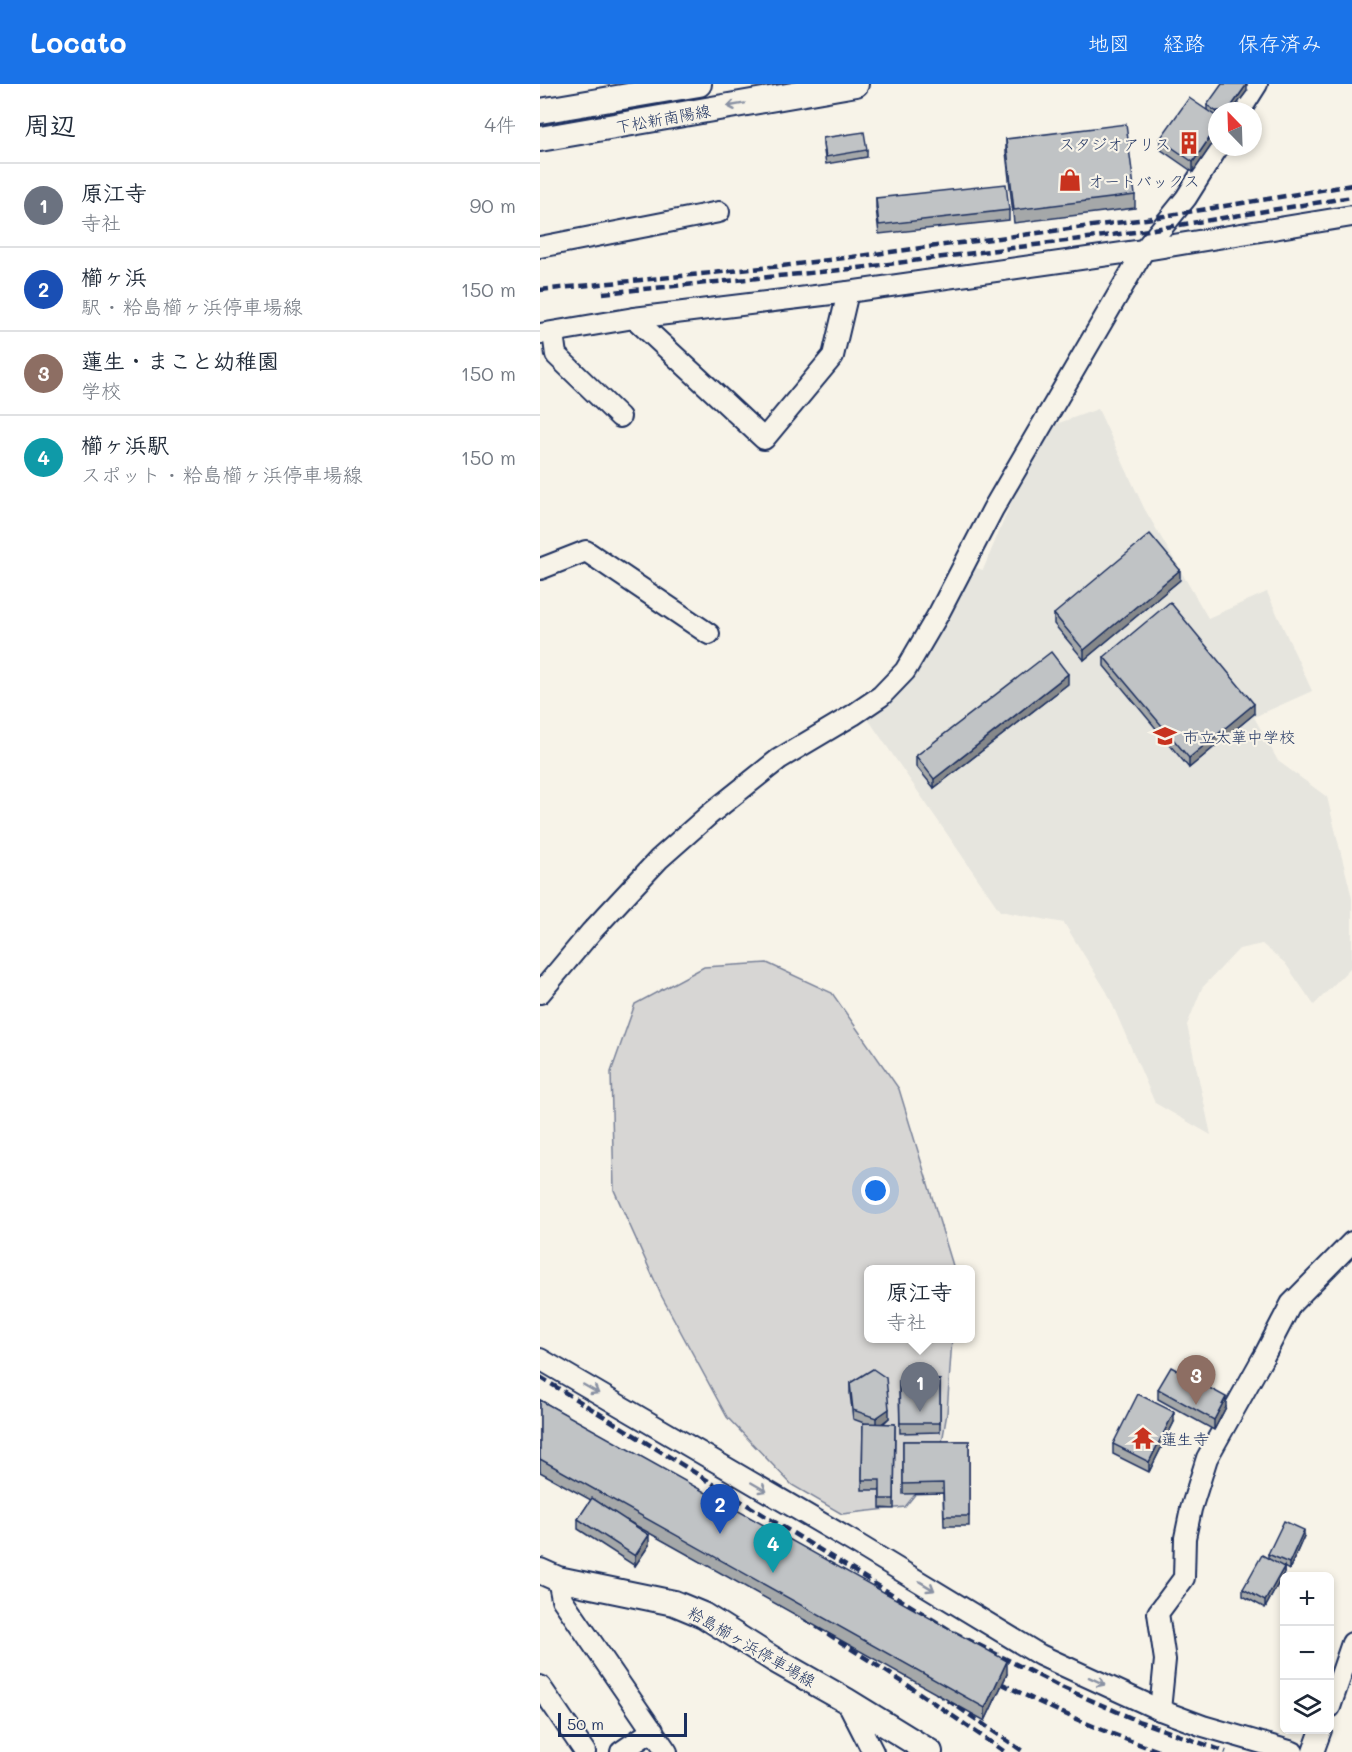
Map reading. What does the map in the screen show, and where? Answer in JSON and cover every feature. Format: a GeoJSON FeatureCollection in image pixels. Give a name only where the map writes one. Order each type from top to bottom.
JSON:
{"type":"FeatureCollection","features":[{"type":"Feature","properties":{"kind":"main road","name":"下松新南陽線"},"geometry":{"type":"LineString","coordinates":[[540,111],[699,84]]}},
{"type":"Feature","properties":{"kind":"main road","name":"下松新南陽線"},"geometry":{"type":"LineString","coordinates":[[540,140],[792,89],[856,84]]}},
{"type":"Feature","properties":{"kind":"main road","name":"粭島櫛ヶ浜停車場線"},"geometry":{"type":"LineString","coordinates":[[549,1575],[674,1603],[703,1615],[930,1752]]}},
{"type":"Feature","properties":{"kind":"street"},"geometry":{"type":"LineString","coordinates":[[1246,102],[1257,84]]}},
{"type":"Feature","properties":{"kind":"street"},"geometry":{"type":"LineString","coordinates":[[540,993],[591,932],[659,859],[710,814],[779,759],[854,715],[881,696],[905,671],[939,613],[993,509],[1144,250],[1186,198],[1212,156]]}},
{"type":"Feature","properties":{"kind":"street"},"geometry":{"type":"LineString","coordinates":[[540,247],[719,212]]}},
{"type":"Feature","properties":{"kind":"street"},"geometry":{"type":"LineString","coordinates":[[620,417],[556,355],[547,333],[634,318],[848,292],[1144,250],[1352,216]]}},
{"type":"Feature","properties":{"kind":"street"},"geometry":{"type":"LineString","coordinates":[[634,318],[764,439],[833,356],[848,292]]}},
{"type":"Feature","properties":{"kind":"street"},"geometry":{"type":"LineString","coordinates":[[540,569],[586,551],[709,634]]}},
{"type":"Feature","properties":{"kind":"street"},"geometry":{"type":"LineString","coordinates":[[1160,1710],[1166,1660],[1158,1613],[1184,1578],[1185,1538],[1191,1509],[1207,1458],[1290,1304],[1349,1250]]}},
{"type":"Feature","properties":{"kind":"street"},"geometry":{"type":"LineString","coordinates":[[540,1359],[857,1544],[1040,1655],[1160,1710],[1203,1726],[1293,1752]]}},
{"type":"Feature","properties":{"kind":"street"},"geometry":{"type":"LineString","coordinates":[[549,1575],[562,1599],[667,1752]]}},
{"type":"Feature","properties":{"kind":"street"},"geometry":{"type":"LineString","coordinates":[[1334,1693],[1352,1643]]}},
{"type":"Feature","properties":{"kind":"street"},"geometry":{"type":"LineString","coordinates":[[540,1686],[585,1752]]}},
{"type":"Feature","properties":{"kind":"street"},"geometry":{"type":"LineString","coordinates":[[847,1701],[873,1752]]}},
{"type":"Feature","properties":{"kind":"street"},"geometry":{"type":"LineString","coordinates":[[621,1752],[653,1730]]}},
{"type":"Feature","properties":{"kind":"street"},"geometry":{"type":"LineString","coordinates":[[1313,1752],[1320,1734]]}},
{"type":"Feature","properties":{"kind":"shaded area"},"geometry":{"type":"Polygon","coordinates":[[[1098,409],[1144,508],[1208,618],[1267,592],[1312,691],[1254,717],[1278,761],[1327,797],[1352,898],[1352,966],[1314,1005],[1285,963],[1262,944],[1239,949],[1202,988],[1187,1025],[1211,1135],[1155,1103],[1107,992],[1064,923],[1000,911],[866,716],[939,637],[970,566],[983,570],[1042,429],[1098,409]]]}},
{"type":"Feature","properties":{"kind":"shaded area"},"geometry":{"type":"Polygon","coordinates":[[[767,963],[832,993],[899,1089],[953,1265],[864,1265],[864,1343],[952,1343],[947,1413],[938,1466],[905,1507],[842,1514],[792,1485],[727,1417],[662,1297],[614,1190],[611,1072],[635,1004],[704,967],[767,963]]]}},
{"type":"Feature","properties":{"kind":"building"},"geometry":{"type":"Polygon","coordinates":[[[1222,84],[1247,84],[1234,102],[1209,102],[1222,84]]]}},
{"type":"Feature","properties":{"kind":"building","name":"スタジオアリス"},"geometry":{"type":"Polygon","coordinates":[[[1189,98],[1208,111],[1208,140],[1193,162],[1160,139],[1189,98]]]}},
{"type":"Feature","properties":{"kind":"building","name":"オートバックス"},"geometry":{"type":"Polygon","coordinates":[[[1126,124],[1135,195],[1014,210],[1006,139],[1126,124]]]}},
{"type":"Feature","properties":{"kind":"building"},"geometry":{"type":"Polygon","coordinates":[[[864,132],[867,150],[826,157],[823,138],[864,132]]]}},
{"type":"Feature","properties":{"kind":"building"},"geometry":{"type":"Polygon","coordinates":[[[1006,184],[1009,210],[879,225],[876,198],[1006,184]]]}},
{"type":"Feature","properties":{"kind":"building"},"geometry":{"type":"Polygon","coordinates":[[[1150,534],[1180,570],[1084,650],[1054,614],[1150,534]]]}},
{"type":"Feature","properties":{"kind":"building"},"geometry":{"type":"Polygon","coordinates":[[[1170,602],[1254,704],[1189,758],[1104,657],[1170,602]]]}},
{"type":"Feature","properties":{"kind":"building"},"geometry":{"type":"Polygon","coordinates":[[[1051,652],[1068,674],[934,779],[916,756],[1051,652]]]}},
{"type":"Feature","properties":{"kind":"building"},"geometry":{"type":"Polygon","coordinates":[[[1171,1367],[1226,1397],[1214,1420],[1158,1389],[1171,1367]]]}},
{"type":"Feature","properties":{"kind":"building"},"geometry":{"type":"Polygon","coordinates":[[[873,1369],[886,1378],[889,1409],[876,1418],[853,1410],[850,1383],[873,1369]]]}},
{"type":"Feature","properties":{"kind":"building"},"geometry":{"type":"Polygon","coordinates":[[[940,1380],[940,1423],[900,1423],[899,1381],[940,1380]]]}},
{"type":"Feature","properties":{"kind":"building","name":"蓮生寺"},"geometry":{"type":"Polygon","coordinates":[[[1138,1394],[1174,1412],[1149,1462],[1113,1444],[1138,1394]]]}},
{"type":"Feature","properties":{"kind":"building"},"geometry":{"type":"Polygon","coordinates":[[[540,1400],[1007,1661],[985,1708],[540,1459],[540,1400]]]}},
{"type":"Feature","properties":{"kind":"building"},"geometry":{"type":"Polygon","coordinates":[[[863,1423],[895,1424],[894,1499],[880,1499],[880,1480],[862,1480],[863,1423]]]}},
{"type":"Feature","properties":{"kind":"building"},"geometry":{"type":"Polygon","coordinates":[[[903,1441],[969,1441],[969,1516],[944,1516],[943,1483],[903,1484],[903,1441]]]}},
{"type":"Feature","properties":{"kind":"building"},"geometry":{"type":"Polygon","coordinates":[[[592,1498],[649,1535],[635,1556],[578,1519],[592,1498]]]}},
{"type":"Feature","properties":{"kind":"building"},"geometry":{"type":"Polygon","coordinates":[[[1284,1521],[1304,1530],[1289,1563],[1268,1554],[1284,1521]]]}},
{"type":"Feature","properties":{"kind":"building"},"geometry":{"type":"Polygon","coordinates":[[[1262,1555],[1284,1567],[1265,1601],[1243,1589],[1262,1555]]]}},
{"type":"Feature","properties":{"kind":"railway"},"geometry":{"type":"LineString","coordinates":[[540,290],[782,266],[1146,219],[1352,185]]}},
{"type":"Feature","properties":{"kind":"railway"},"geometry":{"type":"LineString","coordinates":[[603,293],[851,269],[1142,231],[1352,197]]}},
{"type":"Feature","properties":{"kind":"railway"},"geometry":{"type":"LineString","coordinates":[[540,1377],[953,1632],[1059,1686],[1138,1721],[1226,1752]]}},
{"type":"Feature","properties":{"kind":"railway"},"geometry":{"type":"LineString","coordinates":[[805,1619],[1005,1752]]}},
{"type":"Feature","properties":{"kind":"railway"},"geometry":{"type":"LineString","coordinates":[[989,1677],[1074,1718],[1162,1752]]}},
{"type":"Feature","properties":{"kind":"railway"},"geometry":{"type":"LineString","coordinates":[[936,1692],[1024,1752]]}},
{"type":"Feature","properties":{"kind":"place","name":"スタジオアリス"},"geometry":{"type":"Point","coordinates":[1189,143]}},
{"type":"Feature","properties":{"kind":"place","name":"オートバックス"},"geometry":{"type":"Point","coordinates":[1070,180]}},
{"type":"Feature","properties":{"kind":"place","name":"市立太華中学校"},"geometry":{"type":"Point","coordinates":[1165,736]}},
{"type":"Feature","properties":{"kind":"place","name":"蓮生・まこと幼稚園"},"geometry":{"type":"Point","coordinates":[1196,1405]}},
{"type":"Feature","properties":{"kind":"place","name":"原江寺"},"geometry":{"type":"Point","coordinates":[920,1412]}},
{"type":"Feature","properties":{"kind":"place","name":"蓮生寺"},"geometry":{"type":"Point","coordinates":[1143,1438]}},
{"type":"Feature","properties":{"kind":"place","name":"櫛ヶ浜"},"geometry":{"type":"Point","coordinates":[720,1534]}},
{"type":"Feature","properties":{"kind":"place","name":"櫛ヶ浜駅"},"geometry":{"type":"Point","coordinates":[773,1573]}}]}
